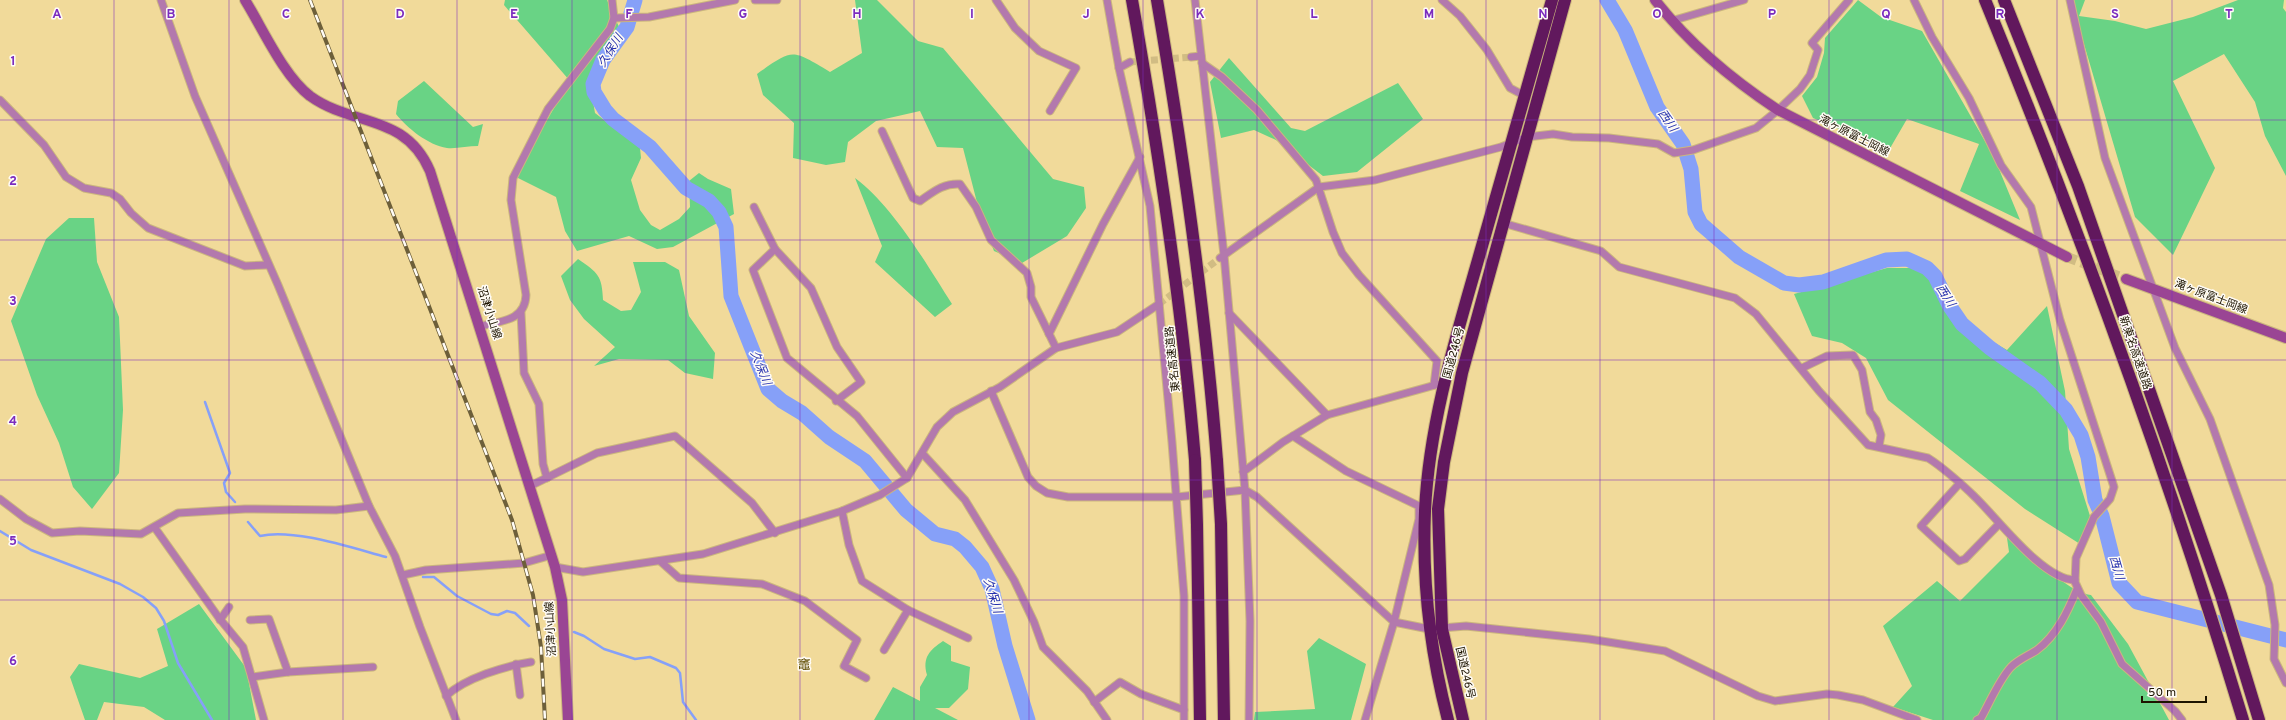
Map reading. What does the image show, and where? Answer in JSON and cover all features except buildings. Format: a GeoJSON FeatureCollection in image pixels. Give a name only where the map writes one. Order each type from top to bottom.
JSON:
{"type":"FeatureCollection","features":[{"type":"Feature","properties":{"kind":"highway","name":"東名高速道路"},"geometry":{"type":"LineString","coordinates":[[1132,0],[1161,168],[1183,325],[1195,460],[1200,590],[1200,720]]}},
{"type":"Feature","properties":{"kind":"highway"},"geometry":{"type":"LineString","coordinates":[[1157,0],[1194,241],[1209,365],[1217,461],[1220,524],[1224,720]]}},
{"type":"Feature","properties":{"kind":"highway","name":"国道246号"},"geometry":{"type":"LineString","coordinates":[[1448,720],[1438,682],[1429,629],[1424,566],[1425,510],[1439,384],[1512,144],[1552,0]]}},
{"type":"Feature","properties":{"kind":"highway","name":"国道246号"},"geometry":{"type":"LineString","coordinates":[[1463,720],[1442,629],[1438,509],[1444,462],[1462,373],[1565,0]]}},
{"type":"Feature","properties":{"kind":"highway","name":"新東名高速道路"},"geometry":{"type":"LineString","coordinates":[[1985,0],[2061,190],[2111,325],[2204,594],[2243,720]]}},
{"type":"Feature","properties":{"kind":"highway","name":"新東名高速道路"},"geometry":{"type":"LineString","coordinates":[[2004,0],[2078,186],[2221,595],[2259,720]]}},
{"type":"Feature","properties":{"kind":"main road","name":"沼津小山線"},"geometry":{"type":"LineString","coordinates":[[245,0],[285,67],[310,96],[324,104],[392,130],[405,137],[421,152],[434,180],[481,326],[555,567],[562,600],[568,720]]}},
{"type":"Feature","properties":{"kind":"main road","name":"滝ヶ原富士岡線"},"geometry":{"type":"LineString","coordinates":[[1655,0],[1671,21],[1702,52],[1737,82],[1778,110],[2067,257]]}},
{"type":"Feature","properties":{"kind":"main road","name":"滝ヶ原富士岡線"},"geometry":{"type":"LineString","coordinates":[[2126,279],[2286,338]]}},
{"type":"Feature","properties":{"kind":"street"},"geometry":{"type":"LineString","coordinates":[[161,0],[195,96],[318,380],[369,506],[395,556],[403,575],[456,720]]}},
{"type":"Feature","properties":{"kind":"street"},"geometry":{"type":"LineString","coordinates":[[481,326],[510,318],[521,312],[525,306],[526,295],[511,200],[513,178],[548,109],[610,29],[615,18],[612,0]]}},
{"type":"Feature","properties":{"kind":"street"},"geometry":{"type":"LineString","coordinates":[[615,18],[650,17],[735,0]]}},
{"type":"Feature","properties":{"kind":"street"},"geometry":{"type":"LineString","coordinates":[[755,0],[776,0]]}},
{"type":"Feature","properties":{"kind":"street"},"geometry":{"type":"LineString","coordinates":[[996,0],[1015,28],[1039,51],[1076,68],[1050,111]]}},
{"type":"Feature","properties":{"kind":"street"},"geometry":{"type":"LineString","coordinates":[[1107,0],[1119,68],[1150,206],[1184,596],[1184,720]]}},
{"type":"Feature","properties":{"kind":"street"},"geometry":{"type":"LineString","coordinates":[[1195,0],[1229,313],[1244,472],[1250,621],[1249,720]]}},
{"type":"Feature","properties":{"kind":"street"},"geometry":{"type":"LineString","coordinates":[[1442,0],[1460,16],[1487,50],[1510,88],[1525,96]]}},
{"type":"Feature","properties":{"kind":"street"},"geometry":{"type":"LineString","coordinates":[[1671,21],[1744,0]]}},
{"type":"Feature","properties":{"kind":"street"},"geometry":{"type":"LineString","coordinates":[[1222,256],[1319,187],[1375,180],[1512,144],[1527,136],[1553,134],[1572,137],[1609,138],[1658,144],[1674,153],[1693,150],[1756,128],[1800,89],[1810,75],[1818,50],[1812,43],[1849,0]]}},
{"type":"Feature","properties":{"kind":"street"},"geometry":{"type":"LineString","coordinates":[[1914,0],[1932,37],[1969,98],[2001,165],[2031,207],[2060,320],[2114,487],[2113,496],[2094,517],[2076,558],[2075,580],[2078,589],[2098,616],[2122,664],[2175,711],[2182,720]]}},
{"type":"Feature","properties":{"kind":"street"},"geometry":{"type":"LineString","coordinates":[[2070,0],[2101,145],[2175,348],[2210,419],[2268,585],[2275,625],[2273,640],[2274,658],[2286,683]]}},
{"type":"Feature","properties":{"kind":"street"},"geometry":{"type":"LineString","coordinates":[[1191,57],[1202,59],[1257,110],[1316,180],[1333,232],[1342,253],[1359,275],[1437,361],[1439,384],[1327,415],[1293,436],[1244,472]]}},
{"type":"Feature","properties":{"kind":"street"},"geometry":{"type":"LineString","coordinates":[[1119,68],[1130,62]]}},
{"type":"Feature","properties":{"kind":"street"},"geometry":{"type":"LineString","coordinates":[[0,100],[44,145],[66,177],[84,188],[111,193],[120,199],[131,213],[148,228],[245,266],[268,265]]}},
{"type":"Feature","properties":{"kind":"street"},"geometry":{"type":"LineString","coordinates":[[882,131],[913,198],[920,201],[938,188],[951,184],[960,184],[976,207],[991,240],[1027,274],[1031,287],[1031,297],[1056,348]]}},
{"type":"Feature","properties":{"kind":"street"},"geometry":{"type":"LineString","coordinates":[[1049,334],[1103,224],[1140,157]]}},
{"type":"Feature","properties":{"kind":"street"},"geometry":{"type":"LineString","coordinates":[[754,207],[775,249],[811,288],[837,347],[861,382],[836,401]]}},
{"type":"Feature","properties":{"kind":"street"},"geometry":{"type":"LineString","coordinates":[[1503,223],[1601,251],[1619,267],[1735,298],[1756,314],[1802,368],[1819,391],[1868,445],[1879,446],[1928,458],[1975,497],[1999,524],[2036,560],[2067,580],[2075,580]]}},
{"type":"Feature","properties":{"kind":"street"},"geometry":{"type":"LineString","coordinates":[[775,249],[753,270],[787,358],[836,401],[857,416],[907,478]]}},
{"type":"Feature","properties":{"kind":"street"},"geometry":{"type":"LineString","coordinates":[[555,567],[583,572],[703,554],[775,533],[842,511],[880,495],[907,478],[937,427],[945,418],[1056,348],[1117,332],[1159,304]]}},
{"type":"Feature","properties":{"kind":"street"},"geometry":{"type":"LineString","coordinates":[[521,312],[524,373],[539,404],[543,464],[547,478]]}},
{"type":"Feature","properties":{"kind":"street"},"geometry":{"type":"LineString","coordinates":[[1229,313],[1327,415]]}},
{"type":"Feature","properties":{"kind":"street"},"geometry":{"type":"LineString","coordinates":[[1802,368],[1827,356],[1853,355],[1862,370],[1870,412],[1876,420],[1881,435],[1879,446]]}},
{"type":"Feature","properties":{"kind":"street"},"geometry":{"type":"LineString","coordinates":[[990,391],[1028,477],[1036,486],[1047,493],[1068,497],[1176,497],[1245,490],[1257,497],[1394,622],[1429,629],[1466,626],[1590,639],[1664,651],[1758,696],[1775,701],[1827,694],[1838,695],[1862,700],[1917,720]]}},
{"type":"Feature","properties":{"kind":"street"},"geometry":{"type":"LineString","coordinates":[[530,486],[597,453],[675,436],[752,503],[775,533]]}},
{"type":"Feature","properties":{"kind":"street"},"geometry":{"type":"LineString","coordinates":[[1293,436],[1346,471],[1419,506],[1419,519],[1394,622],[1364,720]]}},
{"type":"Feature","properties":{"kind":"street"},"geometry":{"type":"LineString","coordinates":[[922,453],[965,500],[1014,580],[1034,622],[1043,647],[1058,664],[1087,691],[1106,720]]}},
{"type":"Feature","properties":{"kind":"street"},"geometry":{"type":"LineString","coordinates":[[1959,484],[1921,526],[1959,561],[1965,559],[1999,524]]}},
{"type":"Feature","properties":{"kind":"street"},"geometry":{"type":"LineString","coordinates":[[0,500],[26,519],[52,533],[80,531],[141,534],[155,528],[171,516],[196,511],[245,509],[336,510],[369,506]]}},
{"type":"Feature","properties":{"kind":"street"},"geometry":{"type":"LineString","coordinates":[[842,511],[849,545],[862,581],[908,610],[968,638]]}},
{"type":"Feature","properties":{"kind":"street"},"geometry":{"type":"LineString","coordinates":[[155,528],[220,620],[243,647],[264,720]]}},
{"type":"Feature","properties":{"kind":"street"},"geometry":{"type":"LineString","coordinates":[[403,575],[426,570],[524,563],[552,555]]}},
{"type":"Feature","properties":{"kind":"street"},"geometry":{"type":"LineString","coordinates":[[660,561],[679,578],[762,584],[805,601],[857,640],[844,666],[866,678]]}},
{"type":"Feature","properties":{"kind":"street"},"geometry":{"type":"LineString","coordinates":[[1977,720],[1981,718],[2010,668],[2023,657],[2037,650],[2052,635],[2067,613],[2078,589]]}},
{"type":"Feature","properties":{"kind":"street"},"geometry":{"type":"LineString","coordinates":[[220,620],[229,607]]}},
{"type":"Feature","properties":{"kind":"street"},"geometry":{"type":"LineString","coordinates":[[884,650],[908,610]]}},
{"type":"Feature","properties":{"kind":"street"},"geometry":{"type":"LineString","coordinates":[[250,620],[269,619],[288,672]]}},
{"type":"Feature","properties":{"kind":"street"},"geometry":{"type":"LineString","coordinates":[[446,696],[456,687],[516,664],[531,662]]}},
{"type":"Feature","properties":{"kind":"street"},"geometry":{"type":"LineString","coordinates":[[516,664],[520,695]]}},
{"type":"Feature","properties":{"kind":"street"},"geometry":{"type":"LineString","coordinates":[[252,677],[288,672],[373,667]]}},
{"type":"Feature","properties":{"kind":"street"},"geometry":{"type":"LineString","coordinates":[[1094,702],[1120,682],[1141,694],[1184,710]]}},
{"type":"Feature","properties":{"kind":"green space"},"geometry":{"type":"Polygon","coordinates":[[[505,0],[607,0],[619,27],[591,90],[595,113],[640,148],[641,158],[631,180],[640,210],[651,225],[660,230],[679,219],[690,207],[689,181],[699,173],[708,179],[731,189],[734,214],[673,247],[657,249],[629,236],[577,251],[565,231],[556,197],[514,176],[570,81],[504,5],[505,0]]]}},
{"type":"Feature","properties":{"kind":"green space"},"geometry":{"type":"Polygon","coordinates":[[[855,0],[877,0],[918,41],[943,48],[1053,179],[1084,187],[1086,208],[1067,236],[1022,263],[994,251],[981,218],[963,148],[937,147],[920,111],[876,121],[848,142],[845,162],[826,165],[793,158],[794,123],[763,95],[757,74],[779,59],[793,55],[807,59],[830,72],[862,53],[855,0]]]}},
{"type":"Feature","properties":{"kind":"green space"},"geometry":{"type":"Polygon","coordinates":[[[1858,0],[1881,17],[1922,31],[1994,157],[2020,220],[1960,191],[1979,144],[1907,119],[1889,150],[1813,118],[1802,96],[1817,77],[1824,53],[1825,38],[1858,0]]]}},
{"type":"Feature","properties":{"kind":"green space"},"geometry":{"type":"Polygon","coordinates":[[[2068,0],[2085,0],[2079,16],[2115,21],[2146,29],[2193,17],[2238,0],[2284,0],[2283,8],[2286,12],[2286,176],[2265,136],[2255,102],[2224,54],[2173,81],[2215,168],[2173,255],[2135,217],[2081,34],[2068,0]]]}},
{"type":"Feature","properties":{"kind":"green space"},"geometry":{"type":"Polygon","coordinates":[[[1229,58],[1291,128],[1305,131],[1398,83],[1423,119],[1357,172],[1323,176],[1276,140],[1254,130],[1221,138],[1210,82],[1229,58]]]}},
{"type":"Feature","properties":{"kind":"green space"},"geometry":{"type":"Polygon","coordinates":[[[424,81],[473,127],[483,124],[478,146],[447,148],[440,146],[425,140],[418,135],[396,114],[398,101],[424,81]]]}},
{"type":"Feature","properties":{"kind":"green space"},"geometry":{"type":"Polygon","coordinates":[[[855,178],[883,204],[896,220],[952,304],[935,317],[875,262],[882,246],[855,178]]]}},
{"type":"Feature","properties":{"kind":"green space"},"geometry":{"type":"Polygon","coordinates":[[[69,218],[94,218],[97,262],[119,317],[123,410],[119,473],[92,509],[73,487],[59,443],[37,395],[11,321],[46,239],[69,218]]]}},
{"type":"Feature","properties":{"kind":"green space"},"geometry":{"type":"Polygon","coordinates":[[[578,259],[598,275],[603,300],[621,311],[631,310],[641,292],[633,262],[665,262],[679,270],[689,316],[715,353],[713,379],[685,373],[668,360],[619,359],[594,366],[615,347],[584,319],[570,300],[561,276],[578,259]]]}},
{"type":"Feature","properties":{"kind":"green space"},"geometry":{"type":"Polygon","coordinates":[[[1887,268],[1927,268],[1962,324],[2007,350],[2047,306],[2065,391],[2069,449],[2090,516],[2080,544],[2025,509],[1888,400],[1866,358],[1842,343],[1812,336],[1794,294],[1887,268]]]}},
{"type":"Feature","properties":{"kind":"green space"},"geometry":{"type":"Polygon","coordinates":[[[2006,531],[2047,569],[2070,587],[2091,595],[2128,644],[2169,720],[1933,720],[1893,707],[1912,686],[1883,626],[1937,581],[1960,601],[2009,552],[2006,531]]]}},
{"type":"Feature","properties":{"kind":"green space"},"geometry":{"type":"Polygon","coordinates":[[[199,604],[246,668],[256,720],[165,720],[144,707],[104,702],[97,720],[85,720],[70,677],[79,664],[140,678],[168,666],[157,629],[199,604]]]}},
{"type":"Feature","properties":{"kind":"green space"},"geometry":{"type":"Polygon","coordinates":[[[1319,638],[1366,664],[1351,720],[1254,720],[1255,712],[1315,709],[1307,651],[1319,638]]]}},
{"type":"Feature","properties":{"kind":"green space"},"geometry":{"type":"Polygon","coordinates":[[[943,641],[951,646],[951,661],[970,667],[968,689],[949,708],[935,708],[958,720],[874,720],[893,687],[920,701],[920,687],[927,675],[926,659],[931,651],[943,641]]]}},
{"type":"Feature","properties":{"kind":"waterway","name":"久保川"},"geometry":{"type":"LineString","coordinates":[[635,0],[627,27],[603,60],[593,84],[594,92],[605,110],[613,119],[650,147],[686,188],[709,201],[719,212],[726,227],[731,296],[768,389],[782,401],[802,413],[829,437],[865,461],[906,510],[935,534],[955,539],[965,547],[982,567],[992,589],[1005,646],[1028,720]]}},
{"type":"Feature","properties":{"kind":"waterway","name":"西川"},"geometry":{"type":"LineString","coordinates":[[1607,0],[1625,30],[1657,107],[1683,144],[1691,169],[1695,212],[1701,224],[1739,257],[1784,283],[1799,285],[1823,282],[1886,260],[1907,259],[1927,268],[1935,276],[1949,305],[1962,324],[1990,348],[2040,383],[2066,410],[2081,435],[2088,457],[2095,500],[2102,516],[2119,583],[2137,602],[2286,640]]}},
{"type":"Feature","properties":{"kind":"waterway"},"geometry":{"type":"LineString","coordinates":[[205,402],[230,473],[224,483],[226,492],[235,502]]}},
{"type":"Feature","properties":{"kind":"waterway"},"geometry":{"type":"LineString","coordinates":[[248,522],[260,536],[273,534],[305,537],[340,544],[386,557]]}},
{"type":"Feature","properties":{"kind":"waterway"},"geometry":{"type":"LineString","coordinates":[[0,531],[31,550],[120,584],[143,597],[156,608],[164,621],[178,663],[212,720]]}},
{"type":"Feature","properties":{"kind":"waterway"},"geometry":{"type":"LineString","coordinates":[[423,577],[434,577],[457,596],[491,614],[498,615],[507,611],[515,613],[529,626]]}},
{"type":"Feature","properties":{"kind":"waterway"},"geometry":{"type":"LineString","coordinates":[[574,632],[584,636],[604,649],[635,659],[650,657],[676,668],[680,673],[683,702],[696,720]]}},
{"type":"Feature","properties":{"kind":"tunnel"},"geometry":{"type":"LineString","coordinates":[[1130,62],[1191,57]]}},
{"type":"Feature","properties":{"kind":"tunnel"},"geometry":{"type":"LineString","coordinates":[[2067,257],[2126,279]]}},
{"type":"Feature","properties":{"kind":"tunnel"},"geometry":{"type":"LineString","coordinates":[[1159,304],[1220,258]]}},
{"type":"Feature","properties":{"kind":"railway"},"geometry":{"type":"LineString","coordinates":[[310,0],[512,520],[533,595],[541,647],[545,720]]}},
{"type":"Feature","properties":{"kind":"district","name":"竈"},"geometry":{"type":"Point","coordinates":[804,666]}}]}
